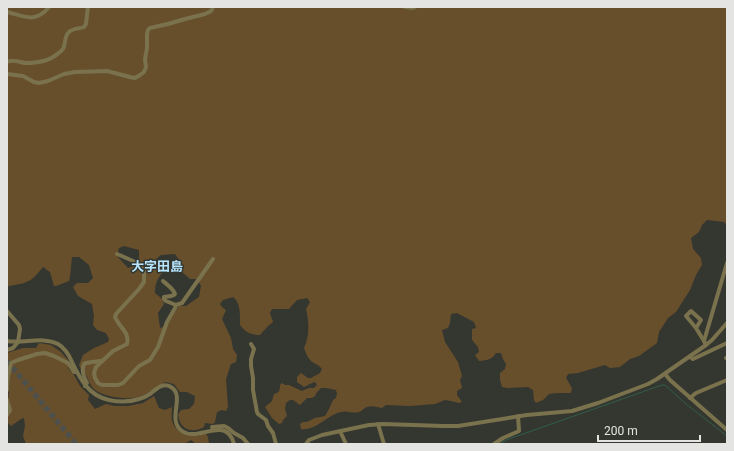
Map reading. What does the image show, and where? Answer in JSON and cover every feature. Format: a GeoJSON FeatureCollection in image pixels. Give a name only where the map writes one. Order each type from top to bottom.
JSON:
{"type":"FeatureCollection","features":[{"type":"Feature","properties":{"kind":"street"},"geometry":{"type":"LineString","coordinates":[[7,12],[26,18],[40,15],[49,7]]}},
{"type":"Feature","properties":{"kind":"street"},"geometry":{"type":"LineString","coordinates":[[7,62],[14,61],[26,63],[47,60],[58,54],[63,49],[66,35],[72,30],[86,24],[88,7]]}},
{"type":"Feature","properties":{"kind":"street"},"geometry":{"type":"LineString","coordinates":[[7,74],[23,76],[39,83],[74,72],[107,71],[135,78],[144,72],[146,67],[145,59],[147,34],[150,28],[205,14],[211,11],[213,7]]}},
{"type":"Feature","properties":{"kind":"street"},"geometry":{"type":"LineString","coordinates":[[405,7],[415,7]]}},
{"type":"Feature","properties":{"kind":"street"},"geometry":{"type":"LineString","coordinates":[[117,254],[140,264],[144,269],[144,282],[116,314],[115,317],[127,335],[128,340],[127,344],[113,351],[96,367],[94,373],[95,378],[98,383],[102,385],[118,385],[123,383],[138,366],[150,360],[155,353],[167,322],[176,306],[182,303],[213,259]]}},
{"type":"Feature","properties":{"kind":"street"},"geometry":{"type":"LineString","coordinates":[[705,343],[727,263]]}},
{"type":"Feature","properties":{"kind":"street"},"geometry":{"type":"LineString","coordinates":[[163,281],[173,289],[175,294],[164,298],[166,301],[176,306]]}},
{"type":"Feature","properties":{"kind":"street"},"geometry":{"type":"LineString","coordinates":[[7,311],[19,325],[20,329],[18,342],[13,348],[7,350]]}},
{"type":"Feature","properties":{"kind":"street"},"geometry":{"type":"LineString","coordinates":[[306,444],[314,437],[378,424],[458,426],[518,416],[572,411],[648,384],[690,357],[705,343],[712,340],[727,323]]}},
{"type":"Feature","properties":{"kind":"street"},"geometry":{"type":"LineString","coordinates":[[696,328],[705,343]]}},
{"type":"Feature","properties":{"kind":"street"},"geometry":{"type":"LineString","coordinates":[[7,341],[18,342],[44,340],[59,344],[65,350],[85,386],[93,393],[109,400],[135,401],[149,395],[157,388],[162,386],[170,386],[176,393],[177,398],[176,423],[183,432],[189,434],[219,429],[226,431],[233,439],[234,444]]}},
{"type":"Feature","properties":{"kind":"street"},"geometry":{"type":"LineString","coordinates":[[251,344],[254,349],[251,359],[251,366],[257,412],[266,420],[268,426],[275,435],[276,444]]}},
{"type":"Feature","properties":{"kind":"street"},"geometry":{"type":"LineString","coordinates":[[690,357],[693,359],[727,344]]}},
{"type":"Feature","properties":{"kind":"street"},"geometry":{"type":"LineString","coordinates":[[7,390],[11,363],[37,354],[45,353],[54,356],[68,363],[74,372],[77,372]]}},
{"type":"Feature","properties":{"kind":"street"},"geometry":{"type":"LineString","coordinates":[[85,386],[87,383],[82,370],[84,364],[101,361]]}},
{"type":"Feature","properties":{"kind":"street"},"geometry":{"type":"LineString","coordinates":[[665,374],[727,430]]}},
{"type":"Feature","properties":{"kind":"street"},"geometry":{"type":"LineString","coordinates":[[690,398],[696,393],[727,380]]}},
{"type":"Feature","properties":{"kind":"street"},"geometry":{"type":"LineString","coordinates":[[7,400],[10,408],[7,416]]}},
{"type":"Feature","properties":{"kind":"street"},"geometry":{"type":"LineString","coordinates":[[494,444],[519,431],[518,416]]}},
{"type":"Feature","properties":{"kind":"street"},"geometry":{"type":"LineString","coordinates":[[378,424],[384,444]]}},
{"type":"Feature","properties":{"kind":"street"},"geometry":{"type":"LineString","coordinates":[[204,432],[204,429],[224,426],[243,438],[248,444]]}},
{"type":"Feature","properties":{"kind":"street"},"geometry":{"type":"LineString","coordinates":[[340,431],[346,444]]}},
{"type":"Feature","properties":{"kind":"shaded area"},"geometry":{"type":"Polygon","coordinates":[[[7,7],[727,7],[727,225],[724,222],[707,220],[702,225],[699,232],[691,238],[693,249],[701,258],[702,265],[690,290],[676,312],[668,318],[659,332],[657,343],[639,356],[630,359],[620,367],[610,368],[605,365],[578,373],[568,374],[566,378],[572,388],[571,393],[549,394],[543,400],[536,403],[534,400],[533,390],[528,387],[502,387],[500,373],[505,369],[506,364],[501,353],[496,353],[489,359],[479,361],[475,355],[479,352],[478,347],[472,340],[472,329],[476,328],[474,322],[457,313],[451,314],[448,328],[442,330],[445,342],[458,362],[462,376],[460,380],[462,388],[457,391],[457,395],[462,402],[459,403],[445,400],[435,404],[410,406],[386,405],[382,408],[369,406],[359,412],[343,412],[336,414],[312,428],[301,429],[300,424],[303,422],[325,416],[333,400],[336,398],[336,390],[321,388],[315,396],[312,398],[307,398],[300,405],[293,400],[286,403],[285,409],[287,416],[282,423],[279,424],[272,418],[265,407],[272,401],[274,394],[279,391],[280,385],[282,383],[302,391],[309,388],[314,388],[317,385],[315,382],[304,387],[297,382],[297,377],[301,373],[308,378],[311,378],[320,373],[322,369],[310,360],[304,348],[308,328],[306,309],[310,302],[307,298],[297,300],[289,309],[272,309],[270,313],[273,322],[260,335],[257,335],[248,333],[240,325],[239,306],[233,297],[223,300],[220,304],[226,310],[222,319],[231,338],[233,349],[237,355],[236,362],[231,364],[226,379],[228,407],[226,411],[222,410],[217,412],[215,422],[213,424],[205,423],[204,427],[202,428],[190,430],[181,424],[178,415],[181,410],[189,409],[194,404],[195,396],[187,392],[180,392],[174,384],[165,382],[152,391],[133,398],[116,397],[104,394],[92,387],[79,365],[83,355],[108,342],[109,339],[106,333],[97,330],[93,325],[94,316],[92,304],[78,296],[73,287],[77,283],[88,283],[93,278],[89,265],[79,257],[72,257],[69,281],[54,286],[50,272],[43,267],[31,280],[22,284],[7,287],[7,7]],[[124,246],[119,248],[117,256],[128,268],[136,265],[139,257],[139,250],[124,246]],[[175,254],[161,255],[156,259],[155,263],[163,269],[155,290],[155,293],[162,299],[164,304],[158,313],[160,328],[165,326],[179,306],[186,306],[199,297],[201,286],[197,279],[190,279],[182,272],[182,264],[175,254]]]}},
{"type":"Feature","properties":{"kind":"shaded area"},"geometry":{"type":"Polygon","coordinates":[[[39,343],[51,345],[61,352],[68,360],[68,368],[80,386],[89,395],[88,400],[95,409],[106,404],[114,406],[128,406],[143,403],[154,396],[159,408],[165,410],[172,407],[172,421],[177,430],[190,435],[206,434],[209,444],[196,444],[191,440],[184,444],[26,444],[23,436],[25,426],[24,418],[11,426],[8,423],[7,406],[10,373],[7,370],[7,353],[23,348],[36,348],[39,343]]]}},
{"type":"Feature","properties":{"kind":"waterway"},"geometry":{"type":"LineString","coordinates":[[500,444],[506,440],[662,385],[665,385],[686,404],[727,436]]}},
{"type":"Feature","properties":{"kind":"tunnel"},"geometry":{"type":"LineString","coordinates":[[7,361],[76,444]]}},
{"type":"Feature","properties":{"kind":"district","name":"大字田島"},"geometry":{"type":"Point","coordinates":[157,266]}}]}
